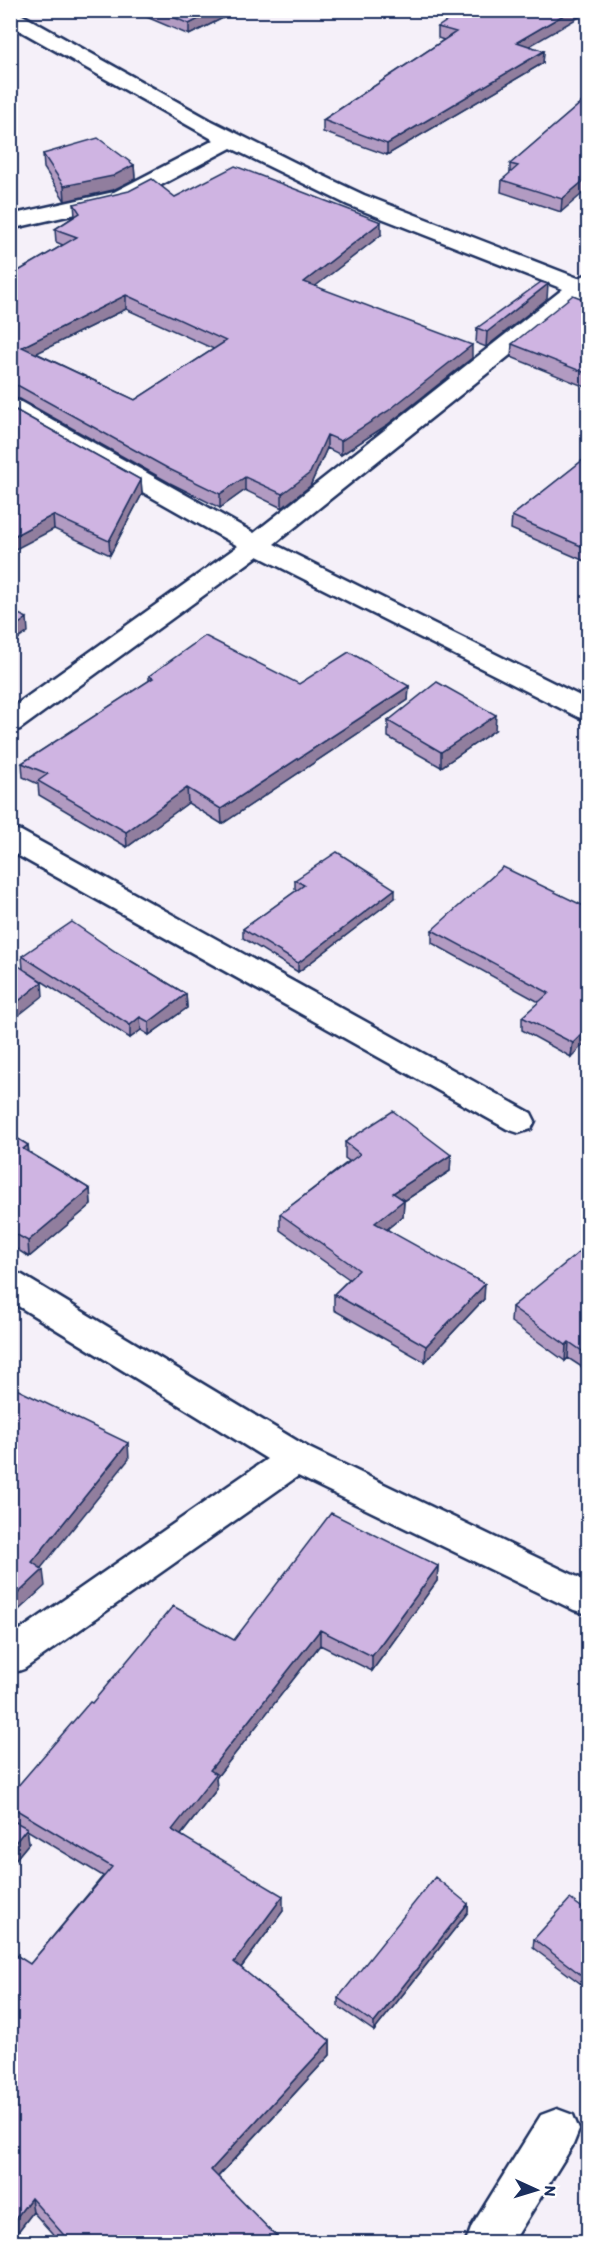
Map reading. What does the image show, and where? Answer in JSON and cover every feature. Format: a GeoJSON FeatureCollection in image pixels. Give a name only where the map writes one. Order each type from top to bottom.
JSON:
{"type":"FeatureCollection","features":[{"type":"Feature","properties":{"kind":"street"},"geometry":{"type":"LineString","coordinates":[[10,16],[230,140],[356,200],[586,286]]}},
{"type":"Feature","properties":{"kind":"street"},"geometry":{"type":"LineString","coordinates":[[10,222],[121,197],[230,140]]}},
{"type":"Feature","properties":{"kind":"street"},"geometry":{"type":"LineString","coordinates":[[10,723],[256,545],[586,286]]}},
{"type":"Feature","properties":{"kind":"street"},"geometry":{"type":"LineString","coordinates":[[10,406],[256,545],[588,711]]}},
{"type":"Feature","properties":{"kind":"street"},"geometry":{"type":"LineString","coordinates":[[10,838],[519,1121]]}},
{"type":"Feature","properties":{"kind":"street"},"geometry":{"type":"LineString","coordinates":[[10,1284],[296,1458],[588,1599]]}},
{"type":"Feature","properties":{"kind":"street"},"geometry":{"type":"LineString","coordinates":[[10,1658],[296,1458]]}},
{"type":"Feature","properties":{"kind":"street"},"geometry":{"type":"LineString","coordinates":[[488,2242],[557,2130]]}},
{"type":"Feature","properties":{"kind":"building"},"geometry":{"type":"Polygon","coordinates":[[[157,10],[216,10],[189,24],[157,10]]]}},
{"type":"Feature","properties":{"kind":"building"},"geometry":{"type":"Polygon","coordinates":[[[463,10],[572,10],[517,42],[544,51],[387,144],[323,120],[456,32],[438,27],[463,10]]]}},
{"type":"Feature","properties":{"kind":"building"},"geometry":{"type":"Polygon","coordinates":[[[588,97],[588,177],[562,199],[502,180],[518,166],[510,164],[588,97]]]}},
{"type":"Feature","properties":{"kind":"building"},"geometry":{"type":"Polygon","coordinates":[[[98,138],[134,165],[113,176],[64,186],[43,154],[98,138]]]}},
{"type":"Feature","properties":{"kind":"building"},"geometry":{"type":"Polygon","coordinates":[[[235,166],[381,222],[304,282],[472,345],[388,411],[341,441],[327,435],[310,473],[282,494],[245,477],[220,494],[169,469],[19,386],[10,384],[10,276],[77,237],[55,229],[80,213],[74,204],[129,191],[152,179],[175,197],[235,166]],[[126,295],[22,347],[135,400],[226,341],[126,295]]]}},
{"type":"Feature","properties":{"kind":"building"},"geometry":{"type":"Polygon","coordinates":[[[541,282],[548,284],[487,332],[477,328],[541,282]]]}},
{"type":"Feature","properties":{"kind":"building"},"geometry":{"type":"Polygon","coordinates":[[[573,295],[588,301],[588,374],[512,344],[573,295]]]}},
{"type":"Feature","properties":{"kind":"building"},"geometry":{"type":"Polygon","coordinates":[[[10,407],[141,480],[109,541],[53,515],[10,538],[10,407]]]}},
{"type":"Feature","properties":{"kind":"building"},"geometry":{"type":"Polygon","coordinates":[[[588,456],[588,549],[512,516],[588,456]]]}},
{"type":"Feature","properties":{"kind":"building"},"geometry":{"type":"Polygon","coordinates":[[[10,610],[27,618],[10,630],[10,610]]]}},
{"type":"Feature","properties":{"kind":"building"},"geometry":{"type":"Polygon","coordinates":[[[205,636],[299,684],[349,652],[409,686],[221,809],[187,788],[126,832],[38,781],[48,774],[22,763],[153,678],[149,676],[205,636]]]}},
{"type":"Feature","properties":{"kind":"building"},"geometry":{"type":"Polygon","coordinates":[[[437,682],[496,715],[441,752],[388,721],[437,682]]]}},
{"type":"Feature","properties":{"kind":"building"},"geometry":{"type":"Polygon","coordinates":[[[337,852],[395,889],[298,963],[243,929],[304,885],[295,880],[337,852]]]}},
{"type":"Feature","properties":{"kind":"building"},"geometry":{"type":"Polygon","coordinates":[[[503,867],[588,908],[588,1028],[573,1043],[522,1017],[549,993],[432,930],[503,867]]]}},
{"type":"Feature","properties":{"kind":"building"},"geometry":{"type":"Polygon","coordinates":[[[72,922],[116,952],[186,994],[149,1022],[140,1017],[130,1025],[22,956],[72,922]]]}},
{"type":"Feature","properties":{"kind":"building"},"geometry":{"type":"Polygon","coordinates":[[[10,960],[42,982],[10,1008],[10,960]]]}},
{"type":"Feature","properties":{"kind":"building"},"geometry":{"type":"Polygon","coordinates":[[[393,1111],[451,1155],[393,1193],[404,1200],[375,1223],[485,1284],[426,1346],[334,1294],[359,1270],[280,1214],[360,1154],[345,1142],[393,1111]]]}},
{"type":"Feature","properties":{"kind":"building"},"geometry":{"type":"Polygon","coordinates":[[[10,1134],[28,1145],[23,1149],[90,1189],[28,1241],[10,1231],[10,1134]]]}},
{"type":"Feature","properties":{"kind":"building"},"geometry":{"type":"Polygon","coordinates":[[[583,1249],[588,1252],[588,1355],[569,1342],[566,1345],[512,1307],[583,1249]]]}},
{"type":"Feature","properties":{"kind":"building"},"geometry":{"type":"Polygon","coordinates":[[[10,1386],[128,1443],[32,1562],[43,1570],[10,1601],[10,1386]]]}},
{"type":"Feature","properties":{"kind":"building"},"geometry":{"type":"Polygon","coordinates":[[[331,1513],[438,1566],[372,1656],[320,1630],[210,1770],[216,1774],[172,1830],[283,1896],[234,1962],[330,2041],[211,2170],[282,2242],[70,2242],[31,2198],[10,2226],[10,1951],[30,1964],[112,1867],[10,1806],[10,1795],[90,1702],[92,1703],[173,1606],[234,1640],[331,1513]]]}},
{"type":"Feature","properties":{"kind":"building"},"geometry":{"type":"Polygon","coordinates":[[[10,1819],[27,1828],[10,1849],[10,1819]]]}},
{"type":"Feature","properties":{"kind":"building"},"geometry":{"type":"Polygon","coordinates":[[[435,1877],[468,1904],[374,2023],[338,1998],[435,1877]]]}},
{"type":"Feature","properties":{"kind":"building"},"geometry":{"type":"Polygon","coordinates":[[[570,1899],[588,1912],[588,1980],[534,1939],[570,1899]]]}}]}
